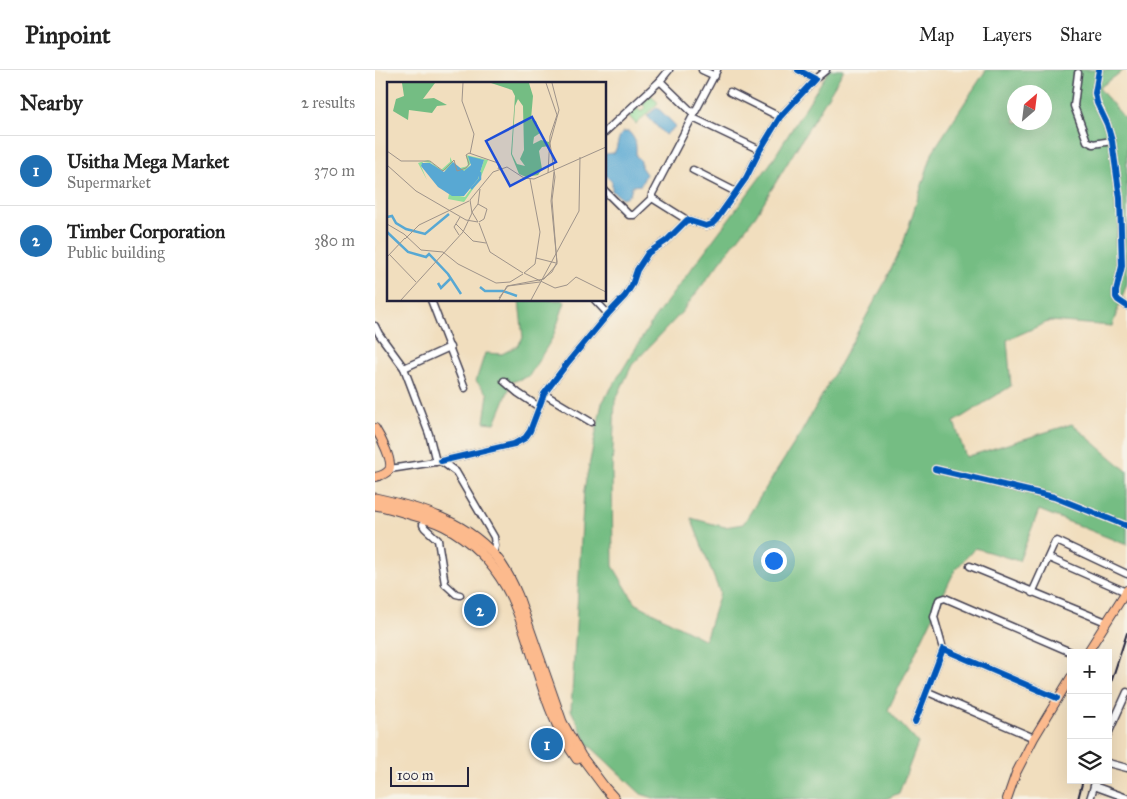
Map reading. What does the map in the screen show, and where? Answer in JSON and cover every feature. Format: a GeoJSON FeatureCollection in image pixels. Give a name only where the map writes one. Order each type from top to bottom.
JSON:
{"type":"FeatureCollection","features":[{"type":"Feature","properties":{"kind":"highway"},"geometry":{"type":"LineString","coordinates":[[375,498],[409,506],[450,521],[479,540],[510,594],[555,721],[571,750],[591,780],[607,799]]}},
{"type":"Feature","properties":{"kind":"highway"},"geometry":{"type":"LineString","coordinates":[[375,505],[424,518],[444,526],[491,558],[509,576],[518,596],[562,722],[581,756],[615,799]]}},
{"type":"Feature","properties":{"kind":"main road"},"geometry":{"type":"LineString","coordinates":[[375,428],[390,464],[390,469],[387,472],[375,477]]}},
{"type":"Feature","properties":{"kind":"main road"},"geometry":{"type":"LineString","coordinates":[[1089,649],[1126,591]]}},
{"type":"Feature","properties":{"kind":"main road"},"geometry":{"type":"LineString","coordinates":[[1007,799],[1016,773],[1034,738],[1067,683]]}},
{"type":"Feature","properties":{"kind":"street"},"geometry":{"type":"LineString","coordinates":[[606,131],[660,81],[669,70]]}},
{"type":"Feature","properties":{"kind":"street"},"geometry":{"type":"LineString","coordinates":[[606,192],[632,216],[652,198],[652,194],[716,73],[701,70]]}},
{"type":"Feature","properties":{"kind":"street"},"geometry":{"type":"LineString","coordinates":[[799,70],[815,79]]}},
{"type":"Feature","properties":{"kind":"street"},"geometry":{"type":"LineString","coordinates":[[652,198],[687,220],[706,226],[712,224],[746,178],[780,117],[815,79],[826,70]]}},
{"type":"Feature","properties":{"kind":"street"},"geometry":{"type":"LineString","coordinates":[[1099,70],[1095,93],[1112,141],[1119,198],[1122,266],[1116,297],[1127,306]]}},
{"type":"Feature","properties":{"kind":"street"},"geometry":{"type":"LineString","coordinates":[[1078,73],[1074,106],[1087,141],[1093,144],[1112,141]]}},
{"type":"Feature","properties":{"kind":"street"},"geometry":{"type":"LineString","coordinates":[[660,81],[694,116],[760,150]]}},
{"type":"Feature","properties":{"kind":"street"},"geometry":{"type":"LineString","coordinates":[[730,92],[780,117]]}},
{"type":"Feature","properties":{"kind":"street"},"geometry":{"type":"LineString","coordinates":[[693,170],[736,192]]}},
{"type":"Feature","properties":{"kind":"street"},"geometry":{"type":"LineString","coordinates":[[390,469],[438,462],[514,444],[525,438],[530,431],[544,394],[569,361],[625,296],[632,285],[637,270],[648,253],[666,241],[687,220]]}},
{"type":"Feature","properties":{"kind":"street"},"geometry":{"type":"LineString","coordinates":[[431,301],[465,388]]}},
{"type":"Feature","properties":{"kind":"street"},"geometry":{"type":"LineString","coordinates":[[596,301],[608,314]]}},
{"type":"Feature","properties":{"kind":"street"},"geometry":{"type":"LineString","coordinates":[[375,326],[404,368],[438,462],[456,472],[494,537],[495,546],[491,558]]}},
{"type":"Feature","properties":{"kind":"street"},"geometry":{"type":"LineString","coordinates":[[404,368],[450,347]]}},
{"type":"Feature","properties":{"kind":"street"},"geometry":{"type":"LineString","coordinates":[[504,381],[539,407]]}},
{"type":"Feature","properties":{"kind":"street"},"geometry":{"type":"LineString","coordinates":[[544,394],[591,422]]}},
{"type":"Feature","properties":{"kind":"street"},"geometry":{"type":"LineString","coordinates":[[935,469],[1054,496],[1127,526]]}},
{"type":"Feature","properties":{"kind":"street"},"geometry":{"type":"LineString","coordinates":[[424,518],[423,525],[438,540],[445,584],[456,594],[460,595]]}},
{"type":"Feature","properties":{"kind":"street"},"geometry":{"type":"LineString","coordinates":[[1033,592],[1057,541],[1127,574]]}},
{"type":"Feature","properties":{"kind":"street"},"geometry":{"type":"LineString","coordinates":[[1049,558],[1126,591]]}},
{"type":"Feature","properties":{"kind":"street"},"geometry":{"type":"LineString","coordinates":[[970,566],[1106,622]]}},
{"type":"Feature","properties":{"kind":"street"},"geometry":{"type":"LineString","coordinates":[[915,722],[943,649],[934,617],[939,600],[945,598],[1067,650]]}},
{"type":"Feature","properties":{"kind":"street"},"geometry":{"type":"LineString","coordinates":[[943,649],[1057,698]]}},
{"type":"Feature","properties":{"kind":"street"},"geometry":{"type":"LineString","coordinates":[[927,692],[1034,738]]}},
{"type":"Feature","properties":{"kind":"street"},"geometry":{"type":"LineString","coordinates":[[1112,725],[1127,692]]}},
{"type":"Feature","properties":{"kind":"street"},"geometry":{"type":"LineString","coordinates":[[1112,764],[1127,768]]}},
{"type":"Feature","properties":{"kind":"street"},"geometry":{"type":"LineString","coordinates":[[1090,799],[1095,784]]}},
{"type":"Feature","properties":{"kind":"street"},"geometry":{"type":"LineString","coordinates":[[1097,784],[1127,798]]}},
{"type":"Feature","properties":{"kind":"green space"},"geometry":{"type":"Polygon","coordinates":[[[829,70],[844,70],[756,215],[681,313],[632,365],[615,401],[612,471],[613,566],[635,603],[705,640],[720,593],[691,518],[725,527],[743,524],[802,431],[884,284],[903,244],[933,151],[986,70],[1124,70],[1099,88],[1127,121],[1127,283],[1112,326],[1050,321],[1007,340],[1011,386],[954,422],[966,457],[1072,424],[1127,471],[1127,545],[1039,510],[1019,561],[975,548],[955,570],[888,710],[918,743],[899,793],[886,799],[657,799],[641,794],[588,744],[571,710],[584,490],[602,403],[653,320],[770,164],[829,70]]]}},
{"type":"Feature","properties":{"kind":"green space"},"geometry":{"type":"Polygon","coordinates":[[[651,95],[658,103],[636,124],[629,116],[637,108],[641,112],[646,107],[642,104],[651,95]]]}},
{"type":"Feature","properties":{"kind":"green space"},"geometry":{"type":"Polygon","coordinates":[[[519,301],[565,302],[553,337],[529,376],[512,382],[495,423],[484,422],[488,394],[476,381],[485,353],[502,354],[517,346],[523,338],[519,301]]]}},
{"type":"Feature","properties":{"kind":"water"},"geometry":{"type":"Polygon","coordinates":[[[657,107],[676,126],[665,135],[647,116],[657,107]]]}},
{"type":"Feature","properties":{"kind":"water"},"geometry":{"type":"Polygon","coordinates":[[[623,132],[629,132],[635,140],[636,156],[641,161],[641,167],[646,174],[641,185],[632,186],[629,194],[622,198],[612,191],[612,182],[606,176],[606,154],[614,153],[623,132]]]}},
{"type":"Feature","properties":{"kind":"railway"},"geometry":{"type":"LineString","coordinates":[[1112,680],[1127,633]]}},
{"type":"Feature","properties":{"kind":"railway"},"geometry":{"type":"LineString","coordinates":[[1078,799],[1082,784]]}},
{"type":"Feature","properties":{"kind":"cycle path"},"geometry":{"type":"LineString","coordinates":[[441,461],[514,444],[525,438],[530,431],[544,394],[569,361],[625,296],[632,285],[637,270],[648,253],[666,241],[687,220],[706,226],[716,220],[746,178],[780,117],[815,79],[798,70]]}},
{"type":"Feature","properties":{"kind":"cycle path"},"geometry":{"type":"LineString","coordinates":[[1099,70],[1095,93],[1112,141],[1120,198],[1122,266],[1116,297],[1127,306]]}},
{"type":"Feature","properties":{"kind":"cycle path"},"geometry":{"type":"LineString","coordinates":[[935,469],[1054,497],[1127,526]]}},
{"type":"Feature","properties":{"kind":"cycle path"},"geometry":{"type":"LineString","coordinates":[[915,722],[943,649],[1057,698]]}},
{"type":"Feature","properties":{"kind":"place","name":"Timber Corporation"},"geometry":{"type":"Point","coordinates":[480,610]}},
{"type":"Feature","properties":{"kind":"place","name":"Usitha Mega Market"},"geometry":{"type":"Point","coordinates":[547,744]}}]}
